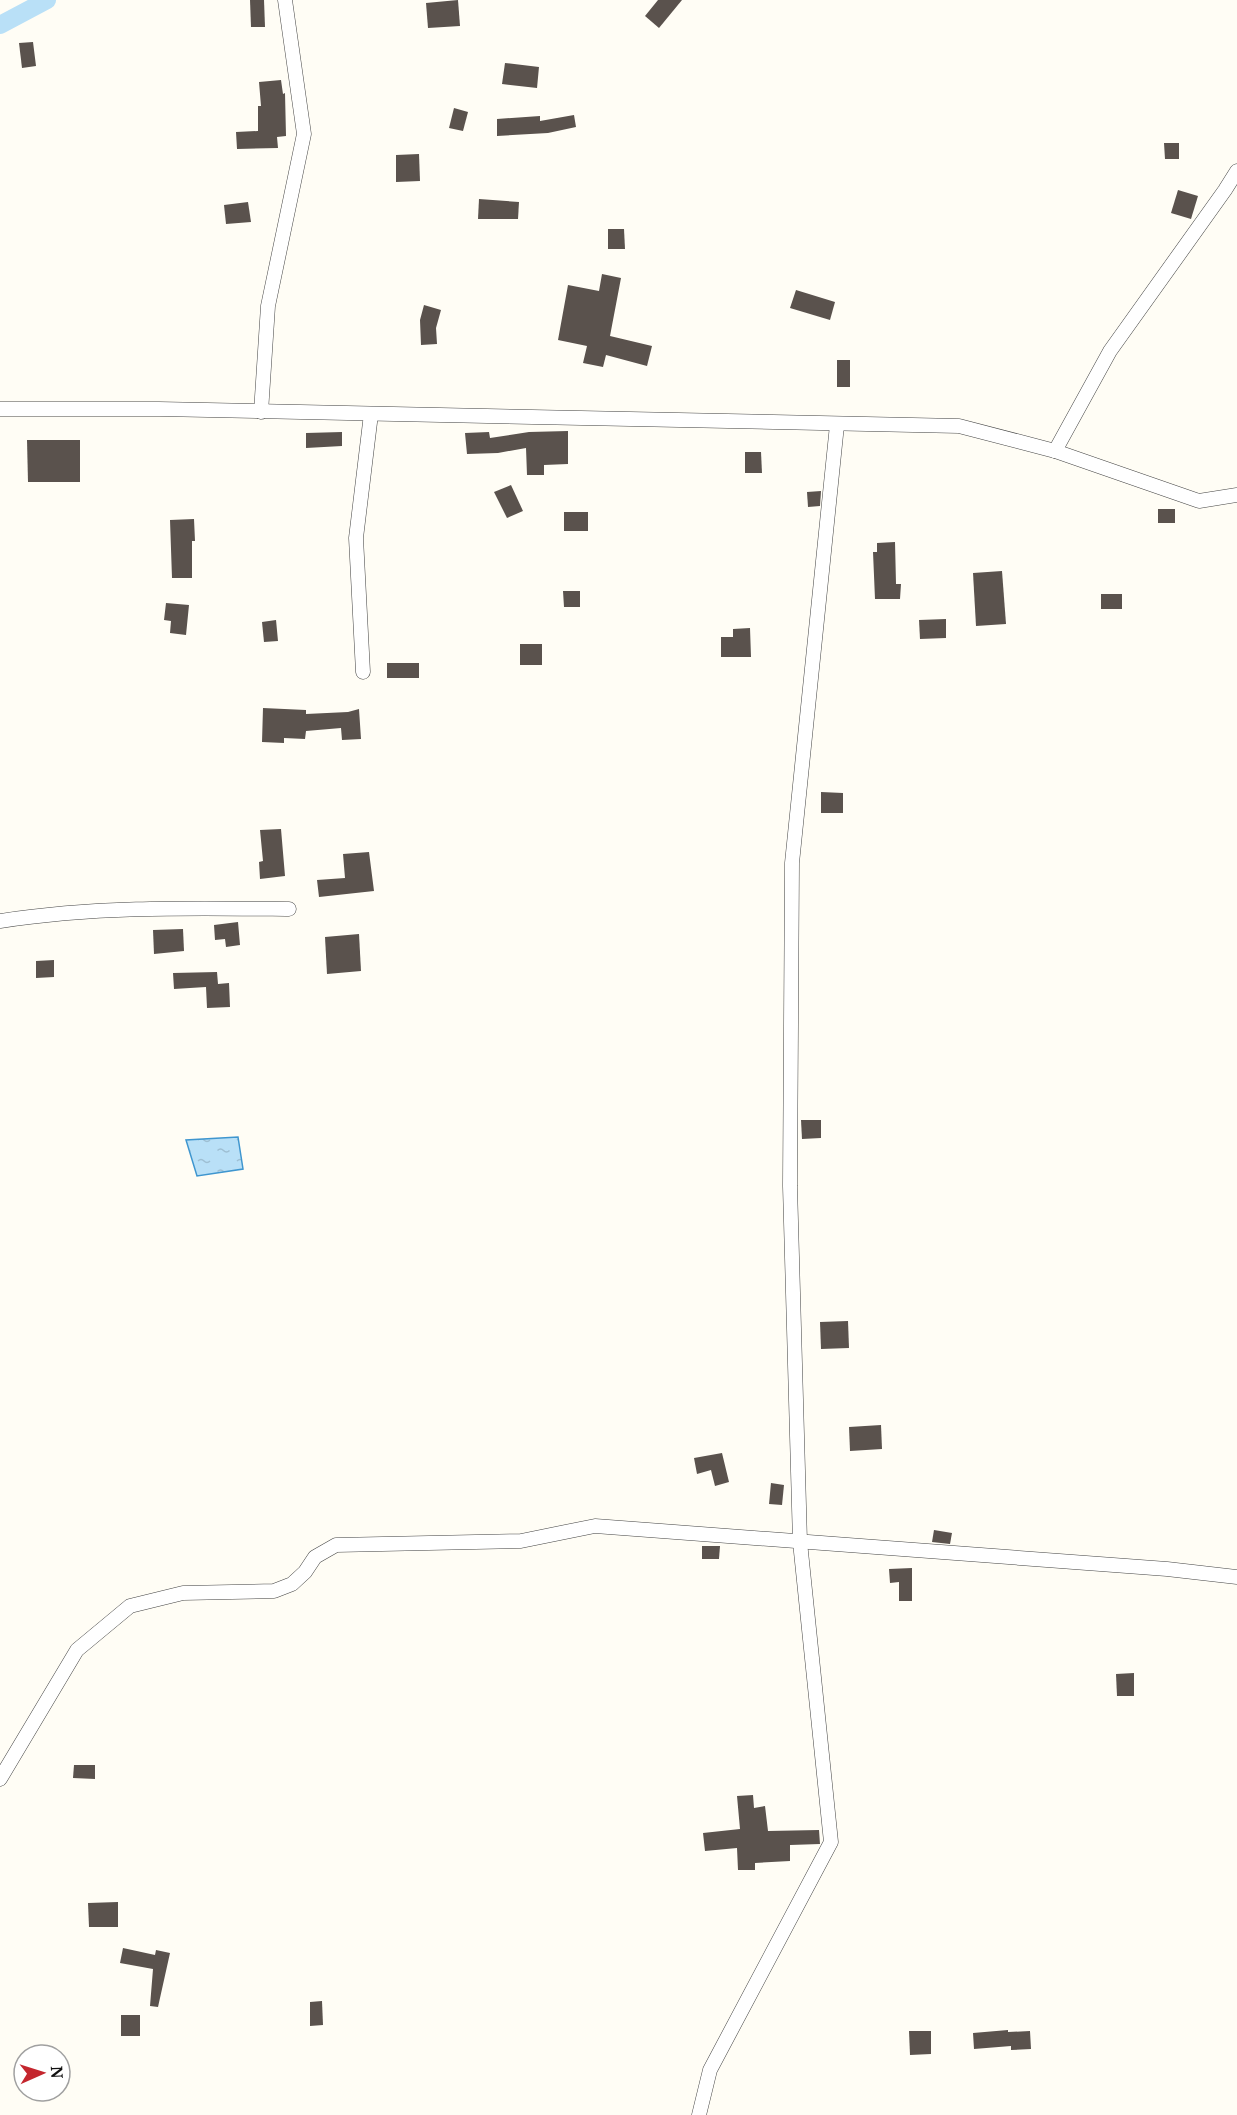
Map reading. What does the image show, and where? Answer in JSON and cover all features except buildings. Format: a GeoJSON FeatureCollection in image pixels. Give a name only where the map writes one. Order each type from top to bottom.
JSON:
{"type":"FeatureCollection","features":[{"type":"Feature","properties":{"kind":"street"},"geometry":{"type":"LineString","coordinates":[[261,412],[268,306],[304,134],[285,0]]}},
{"type":"Feature","properties":{"kind":"street"},"geometry":{"type":"LineString","coordinates":[[1056,451],[1110,351],[1237,171]]}},
{"type":"Feature","properties":{"kind":"street"},"geometry":{"type":"LineString","coordinates":[[0,410],[159,409],[959,426],[1056,451],[1199,501],[1237,495]]}},
{"type":"Feature","properties":{"kind":"street"},"geometry":{"type":"LineString","coordinates":[[363,672],[356,538],[371,414]]}},
{"type":"Feature","properties":{"kind":"street"},"geometry":{"type":"LineString","coordinates":[[699,2115],[710,2070],[831,1842],[800,1542],[790,1186],[792,863],[837,425]]}},
{"type":"Feature","properties":{"kind":"street"},"geometry":{"type":"LineString","coordinates":[[0,921],[124,908],[289,909]]}},
{"type":"Feature","properties":{"kind":"street"},"geometry":{"type":"LineString","coordinates":[[0,1779],[77,1650],[130,1606],[183,1593],[274,1591],[292,1584],[305,1572],[315,1557],[336,1545],[521,1541],[595,1526],[1167,1569],[1237,1577]]}},
{"type":"Feature","properties":{"kind":"water"},"geometry":{"type":"Polygon","coordinates":[[[238,1137],[243,1169],[197,1176],[186,1140],[238,1137]]]}},
{"type":"Feature","properties":{"kind":"waterway"},"geometry":{"type":"LineString","coordinates":[[0,25],[47,0]]}}]}
